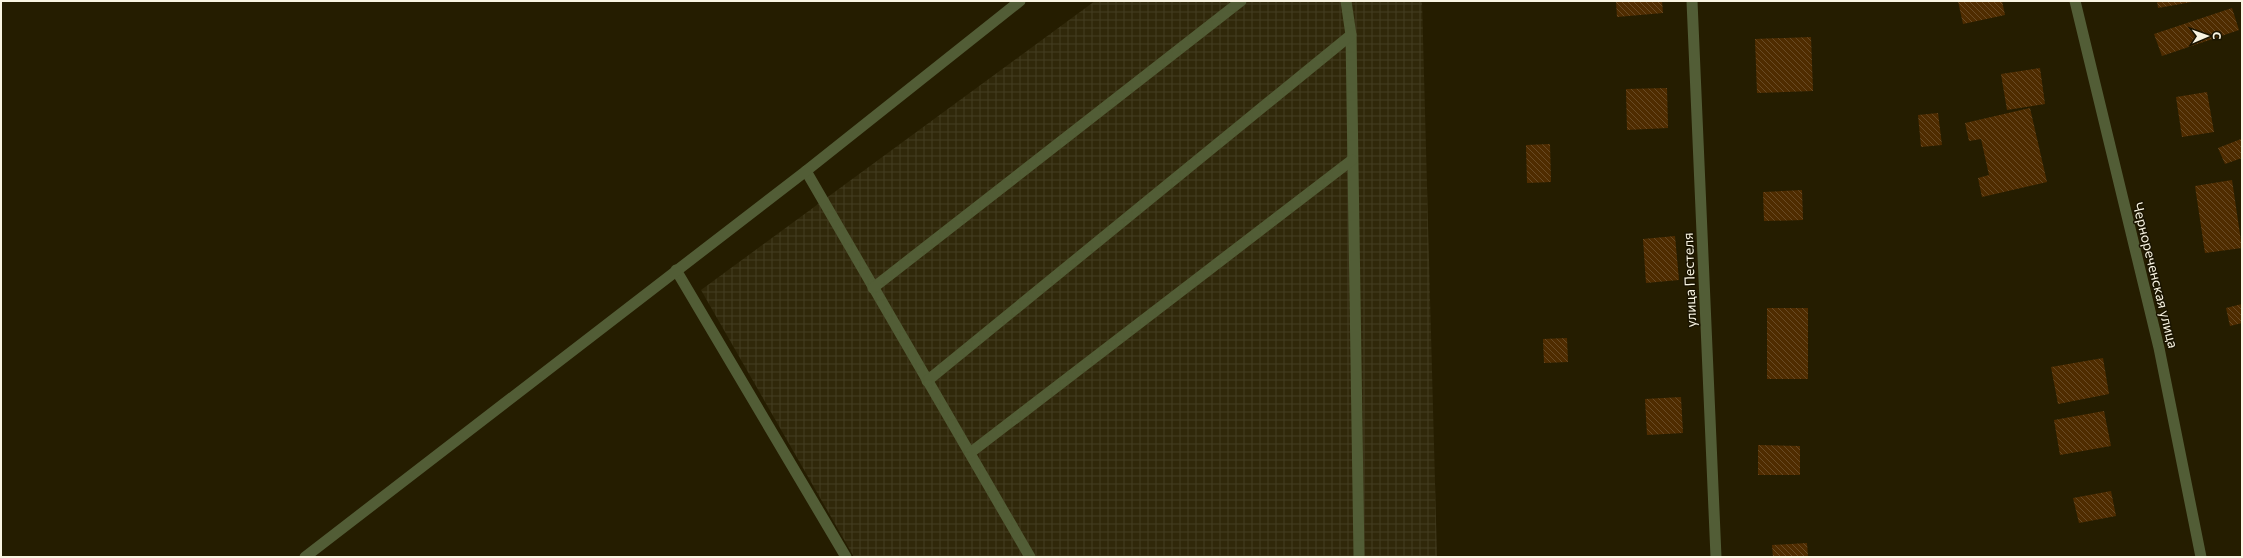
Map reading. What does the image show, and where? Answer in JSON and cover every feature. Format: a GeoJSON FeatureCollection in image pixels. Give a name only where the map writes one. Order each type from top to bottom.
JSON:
{"type":"FeatureCollection","features":[{"type":"Feature","properties":{"kind":"street"},"geometry":{"type":"LineString","coordinates":[[305,557],[806,171],[1020,1]]}},
{"type":"Feature","properties":{"kind":"street"},"geometry":{"type":"LineString","coordinates":[[873,288],[1241,1]]}},
{"type":"Feature","properties":{"kind":"street"},"geometry":{"type":"LineString","coordinates":[[1346,1],[1350,36],[1359,557]]}},
{"type":"Feature","properties":{"kind":"street","name":"улица Пестеля"},"geometry":{"type":"LineString","coordinates":[[1692,1],[1716,557]]}},
{"type":"Feature","properties":{"kind":"street","name":"Чернореченская улица"},"geometry":{"type":"LineString","coordinates":[[2075,1],[2159,348],[2201,557]]}},
{"type":"Feature","properties":{"kind":"street"},"geometry":{"type":"LineString","coordinates":[[928,381],[1350,36]]}},
{"type":"Feature","properties":{"kind":"street"},"geometry":{"type":"LineString","coordinates":[[970,453],[1352,160]]}},
{"type":"Feature","properties":{"kind":"street"},"geometry":{"type":"LineString","coordinates":[[806,171],[1030,557]]}},
{"type":"Feature","properties":{"kind":"street"},"geometry":{"type":"LineString","coordinates":[[676,270],[846,557]]}},
{"type":"Feature","properties":{"kind":"shaded area"},"geometry":{"type":"Polygon","coordinates":[[[1095,1],[1422,1],[1437,557],[854,557],[701,290],[1095,1]]]}},
{"type":"Feature","properties":{"kind":"building"},"geometry":{"type":"Polygon","coordinates":[[[1616,1],[1662,1],[1663,13],[1617,17],[1616,1]]]}},
{"type":"Feature","properties":{"kind":"building"},"geometry":{"type":"Polygon","coordinates":[[[1958,1],[2002,1],[2005,15],[1963,24],[1958,1]]]}},
{"type":"Feature","properties":{"kind":"building"},"geometry":{"type":"Polygon","coordinates":[[[2157,1],[2191,1],[2192,2],[2158,8],[2157,1]]]}},
{"type":"Feature","properties":{"kind":"building"},"geometry":{"type":"Polygon","coordinates":[[[2232,8],[2239,30],[2162,56],[2154,34],[2232,8]]]}},
{"type":"Feature","properties":{"kind":"building"},"geometry":{"type":"Polygon","coordinates":[[[1811,37],[1813,91],[1757,93],[1755,39],[1811,37]]]}},
{"type":"Feature","properties":{"kind":"building"},"geometry":{"type":"Polygon","coordinates":[[[2040,68],[2045,104],[2007,110],[2001,74],[2040,68]]]}},
{"type":"Feature","properties":{"kind":"building"},"geometry":{"type":"Polygon","coordinates":[[[1667,88],[1668,128],[1627,130],[1626,89],[1667,88]]]}},
{"type":"Feature","properties":{"kind":"building"},"geometry":{"type":"Polygon","coordinates":[[[2207,92],[2214,132],[2182,137],[2176,97],[2207,92]]]}},
{"type":"Feature","properties":{"kind":"building"},"geometry":{"type":"Polygon","coordinates":[[[2030,108],[2047,182],[1982,197],[1978,178],[1989,175],[1981,139],[1969,141],[1965,123],[2030,108]]]}},
{"type":"Feature","properties":{"kind":"building"},"geometry":{"type":"Polygon","coordinates":[[[1938,113],[1942,145],[1921,147],[1918,115],[1938,113]]]}},
{"type":"Feature","properties":{"kind":"building"},"geometry":{"type":"Polygon","coordinates":[[[2241,139],[2242,158],[2225,164],[2218,148],[2241,139]]]}},
{"type":"Feature","properties":{"kind":"building"},"geometry":{"type":"Polygon","coordinates":[[[1550,144],[1551,182],[1527,183],[1526,145],[1550,144]]]}},
{"type":"Feature","properties":{"kind":"building"},"geometry":{"type":"Polygon","coordinates":[[[2232,180],[2242,248],[2205,253],[2195,186],[2232,180]]]}},
{"type":"Feature","properties":{"kind":"building"},"geometry":{"type":"Polygon","coordinates":[[[1802,190],[1803,220],[1764,221],[1763,192],[1802,190]]]}},
{"type":"Feature","properties":{"kind":"building"},"geometry":{"type":"Polygon","coordinates":[[[1675,236],[1679,280],[1646,283],[1643,239],[1675,236]]]}},
{"type":"Feature","properties":{"kind":"building"},"geometry":{"type":"Polygon","coordinates":[[[2242,304],[2242,323],[2230,326],[2226,308],[2242,304]]]}},
{"type":"Feature","properties":{"kind":"building"},"geometry":{"type":"Polygon","coordinates":[[[1767,308],[1808,308],[1808,379],[1767,379],[1767,308]]]}},
{"type":"Feature","properties":{"kind":"building"},"geometry":{"type":"Polygon","coordinates":[[[1567,338],[1568,362],[1544,363],[1543,339],[1567,338]]]}},
{"type":"Feature","properties":{"kind":"building"},"geometry":{"type":"Polygon","coordinates":[[[2103,358],[2109,394],[2058,404],[2051,367],[2103,358]]]}},
{"type":"Feature","properties":{"kind":"building"},"geometry":{"type":"Polygon","coordinates":[[[1681,397],[1683,433],[1647,435],[1645,399],[1681,397]]]}},
{"type":"Feature","properties":{"kind":"building"},"geometry":{"type":"Polygon","coordinates":[[[2104,411],[2111,446],[2060,455],[2054,420],[2104,411]]]}},
{"type":"Feature","properties":{"kind":"building"},"geometry":{"type":"Polygon","coordinates":[[[1758,445],[1800,446],[1800,475],[1758,475],[1758,445]]]}},
{"type":"Feature","properties":{"kind":"building"},"geometry":{"type":"Polygon","coordinates":[[[2111,491],[2116,516],[2079,523],[2073,498],[2111,491]]]}},
{"type":"Feature","properties":{"kind":"building"},"geometry":{"type":"Polygon","coordinates":[[[1807,543],[1808,557],[1773,557],[1772,545],[1807,543]]]}}]}
